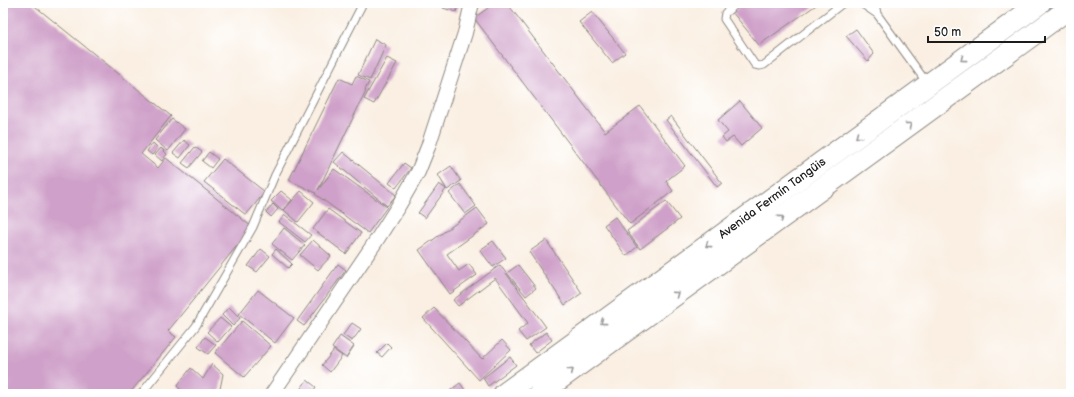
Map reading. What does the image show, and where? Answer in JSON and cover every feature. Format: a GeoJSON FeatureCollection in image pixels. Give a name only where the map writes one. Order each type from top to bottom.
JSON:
{"type":"FeatureCollection","features":[{"type":"Feature","properties":{"kind":"main road","name":"Avenida Fermín Tangüis"},"geometry":{"type":"LineString","coordinates":[[504,394],[1040,3]]}},
{"type":"Feature","properties":{"kind":"main road","name":"Avenida Fermín Tangüis"},"geometry":{"type":"LineString","coordinates":[[542,392],[1071,7]]}},
{"type":"Feature","properties":{"kind":"main road"},"geometry":{"type":"LineString","coordinates":[[531,374],[542,392]]}},
{"type":"Feature","properties":{"kind":"street"},"geometry":{"type":"LineString","coordinates":[[272,394],[400,205],[418,172],[433,132],[465,33],[472,3]]}},
{"type":"Feature","properties":{"kind":"lane"},"geometry":{"type":"LineString","coordinates":[[141,394],[196,326],[253,227],[275,175],[363,3]]}},
{"type":"Feature","properties":{"kind":"lane"},"geometry":{"type":"LineString","coordinates":[[738,3],[725,13],[724,19],[755,65],[760,66],[764,65],[843,3]]}},
{"type":"Feature","properties":{"kind":"lane"},"geometry":{"type":"LineString","coordinates":[[861,3],[877,14],[928,85]]}},
{"type":"Feature","properties":{"kind":"lane"},"geometry":{"type":"LineString","coordinates":[[876,3],[877,14]]}},
{"type":"Feature","properties":{"kind":"building"},"geometry":{"type":"Polygon","coordinates":[[[3,3],[31,3],[171,116],[141,154],[158,168],[166,158],[252,227],[168,331],[176,337],[129,394],[3,394],[3,3]]]}},
{"type":"Feature","properties":{"kind":"building"},"geometry":{"type":"Polygon","coordinates":[[[432,3],[442,3],[441,6],[432,3]]]}},
{"type":"Feature","properties":{"kind":"building"},"geometry":{"type":"Polygon","coordinates":[[[445,3],[459,3],[456,12],[443,8],[445,3]]]}},
{"type":"Feature","properties":{"kind":"building"},"geometry":{"type":"Polygon","coordinates":[[[495,3],[507,3],[605,132],[640,106],[685,166],[666,181],[673,191],[630,224],[474,18],[495,3]]]}},
{"type":"Feature","properties":{"kind":"building"},"geometry":{"type":"Polygon","coordinates":[[[744,3],[819,3],[759,45],[732,12],[744,3]]]}},
{"type":"Feature","properties":{"kind":"building"},"geometry":{"type":"Polygon","coordinates":[[[592,12],[625,53],[612,63],[579,22],[592,12]]]}},
{"type":"Feature","properties":{"kind":"building"},"geometry":{"type":"Polygon","coordinates":[[[856,29],[874,54],[868,61],[846,36],[856,29]]]}},
{"type":"Feature","properties":{"kind":"building"},"geometry":{"type":"Polygon","coordinates":[[[375,39],[386,45],[370,80],[358,75],[375,39]]]}},
{"type":"Feature","properties":{"kind":"building"},"geometry":{"type":"Polygon","coordinates":[[[387,58],[397,63],[374,104],[364,99],[387,58]]]}},
{"type":"Feature","properties":{"kind":"building"},"geometry":{"type":"Polygon","coordinates":[[[356,76],[369,82],[365,90],[366,91],[318,190],[334,169],[387,207],[368,233],[315,194],[316,193],[289,180],[339,78],[352,84],[356,76]]]}},
{"type":"Feature","properties":{"kind":"building"},"geometry":{"type":"Polygon","coordinates":[[[740,101],[762,128],[741,146],[733,137],[726,142],[722,137],[728,132],[718,120],[740,101]]]}},
{"type":"Feature","properties":{"kind":"building"},"geometry":{"type":"Polygon","coordinates":[[[671,116],[722,183],[717,187],[666,120],[671,116]]]}},
{"type":"Feature","properties":{"kind":"building"},"geometry":{"type":"Polygon","coordinates":[[[172,119],[185,129],[168,151],[155,140],[172,119]]]}},
{"type":"Feature","properties":{"kind":"building"},"geometry":{"type":"Polygon","coordinates":[[[184,140],[190,145],[180,158],[173,153],[184,140]]]}},
{"type":"Feature","properties":{"kind":"building"},"geometry":{"type":"Polygon","coordinates":[[[153,143],[158,148],[152,155],[147,151],[153,143]]]}},
{"type":"Feature","properties":{"kind":"building"},"geometry":{"type":"Polygon","coordinates":[[[195,147],[202,152],[189,168],[182,163],[195,147]]]}},
{"type":"Feature","properties":{"kind":"building"},"geometry":{"type":"Polygon","coordinates":[[[161,148],[167,154],[162,161],[155,155],[161,148]]]}},
{"type":"Feature","properties":{"kind":"building"},"geometry":{"type":"Polygon","coordinates":[[[209,152],[218,159],[211,168],[202,161],[209,152]]]}},
{"type":"Feature","properties":{"kind":"building"},"geometry":{"type":"Polygon","coordinates":[[[343,152],[396,195],[387,206],[334,162],[343,152]]]}},
{"type":"Feature","properties":{"kind":"building"},"geometry":{"type":"Polygon","coordinates":[[[223,159],[265,192],[246,215],[204,182],[223,159]]]}},
{"type":"Feature","properties":{"kind":"building"},"geometry":{"type":"Polygon","coordinates":[[[404,163],[411,168],[396,188],[389,183],[404,163]]]}},
{"type":"Feature","properties":{"kind":"building"},"geometry":{"type":"Polygon","coordinates":[[[451,166],[461,181],[447,190],[438,175],[451,166]]]}},
{"type":"Feature","properties":{"kind":"building"},"geometry":{"type":"Polygon","coordinates":[[[439,184],[446,189],[425,218],[418,213],[439,184]]]}},
{"type":"Feature","properties":{"kind":"building"},"geometry":{"type":"Polygon","coordinates":[[[460,184],[476,206],[465,214],[449,193],[460,184]]]}},
{"type":"Feature","properties":{"kind":"building"},"geometry":{"type":"Polygon","coordinates":[[[281,191],[292,200],[282,211],[271,201],[281,191]]]}},
{"type":"Feature","properties":{"kind":"building"},"geometry":{"type":"Polygon","coordinates":[[[301,191],[314,202],[298,222],[284,210],[301,191]]]}},
{"type":"Feature","properties":{"kind":"building"},"geometry":{"type":"Polygon","coordinates":[[[666,201],[680,219],[640,249],[627,231],[666,201]]]}},
{"type":"Feature","properties":{"kind":"building"},"geometry":{"type":"Polygon","coordinates":[[[273,204],[278,209],[271,217],[266,212],[273,204]]]}},
{"type":"Feature","properties":{"kind":"building"},"geometry":{"type":"Polygon","coordinates":[[[477,208],[489,224],[447,254],[459,271],[469,264],[477,275],[450,294],[419,250],[477,208]]]}},
{"type":"Feature","properties":{"kind":"building"},"geometry":{"type":"Polygon","coordinates":[[[328,209],[361,233],[346,254],[313,229],[328,209]]]}},
{"type":"Feature","properties":{"kind":"building"},"geometry":{"type":"Polygon","coordinates":[[[285,215],[311,235],[305,242],[279,222],[285,215]]]}},
{"type":"Feature","properties":{"kind":"building"},"geometry":{"type":"Polygon","coordinates":[[[615,217],[637,247],[626,256],[604,225],[615,217]]]}},
{"type":"Feature","properties":{"kind":"building"},"geometry":{"type":"Polygon","coordinates":[[[284,228],[305,245],[292,260],[272,244],[284,228]]]}},
{"type":"Feature","properties":{"kind":"building"},"geometry":{"type":"Polygon","coordinates":[[[313,240],[331,256],[318,270],[300,255],[313,240]]]}},
{"type":"Feature","properties":{"kind":"building"},"geometry":{"type":"Polygon","coordinates":[[[546,240],[582,293],[565,305],[529,252],[546,240]]]}},
{"type":"Feature","properties":{"kind":"building"},"geometry":{"type":"Polygon","coordinates":[[[493,241],[506,258],[493,267],[480,250],[493,241]]]}},
{"type":"Feature","properties":{"kind":"building"},"geometry":{"type":"Polygon","coordinates":[[[261,249],[270,256],[257,272],[248,266],[261,249]]]}},
{"type":"Feature","properties":{"kind":"building"},"geometry":{"type":"Polygon","coordinates":[[[276,249],[292,264],[288,268],[272,254],[276,249]]]}},
{"type":"Feature","properties":{"kind":"building"},"geometry":{"type":"Polygon","coordinates":[[[338,264],[346,270],[304,326],[297,321],[338,264]]]}},
{"type":"Feature","properties":{"kind":"building"},"geometry":{"type":"Polygon","coordinates":[[[500,265],[546,327],[526,341],[518,331],[528,323],[495,278],[458,306],[453,300],[500,265]]]}},
{"type":"Feature","properties":{"kind":"building"},"geometry":{"type":"Polygon","coordinates":[[[518,265],[536,288],[526,296],[507,273],[518,265]]]}},
{"type":"Feature","properties":{"kind":"building"},"geometry":{"type":"Polygon","coordinates":[[[258,290],[294,318],[275,343],[239,314],[258,290]]]}},
{"type":"Feature","properties":{"kind":"building"},"geometry":{"type":"Polygon","coordinates":[[[229,307],[240,318],[233,326],[222,315],[229,307]]]}},
{"type":"Feature","properties":{"kind":"building"},"geometry":{"type":"Polygon","coordinates":[[[434,308],[482,359],[502,340],[511,350],[479,380],[423,318],[434,308]]]}},
{"type":"Feature","properties":{"kind":"building"},"geometry":{"type":"Polygon","coordinates":[[[220,318],[231,327],[218,342],[207,332],[220,318]]]}},
{"type":"Feature","properties":{"kind":"building"},"geometry":{"type":"Polygon","coordinates":[[[242,321],[271,346],[244,377],[215,353],[242,321]]]}},
{"type":"Feature","properties":{"kind":"building"},"geometry":{"type":"Polygon","coordinates":[[[352,323],[361,329],[352,341],[343,335],[352,323]]]}},
{"type":"Feature","properties":{"kind":"building"},"geometry":{"type":"Polygon","coordinates":[[[546,332],[552,340],[535,353],[529,345],[546,332]]]}},
{"type":"Feature","properties":{"kind":"building"},"geometry":{"type":"Polygon","coordinates":[[[340,336],[354,346],[346,358],[332,348],[340,336]]]}},
{"type":"Feature","properties":{"kind":"building"},"geometry":{"type":"Polygon","coordinates":[[[205,337],[216,345],[208,354],[198,347],[205,337]]]}},
{"type":"Feature","properties":{"kind":"building"},"geometry":{"type":"Polygon","coordinates":[[[387,343],[391,347],[382,357],[377,353],[387,343]]]}},
{"type":"Feature","properties":{"kind":"building"},"geometry":{"type":"Polygon","coordinates":[[[334,350],[342,356],[330,372],[322,365],[334,350]]]}},
{"type":"Feature","properties":{"kind":"building"},"geometry":{"type":"Polygon","coordinates":[[[510,357],[516,365],[488,386],[483,378],[510,357]]]}},
{"type":"Feature","properties":{"kind":"building"},"geometry":{"type":"Polygon","coordinates":[[[212,364],[223,374],[219,394],[185,394],[177,386],[191,368],[203,379],[212,364]]]}},
{"type":"Feature","properties":{"kind":"building"},"geometry":{"type":"Polygon","coordinates":[[[307,380],[316,387],[311,394],[297,394],[307,380]]]}},
{"type":"Feature","properties":{"kind":"building"},"geometry":{"type":"Polygon","coordinates":[[[460,383],[468,394],[446,394],[460,383]]]}}]}
